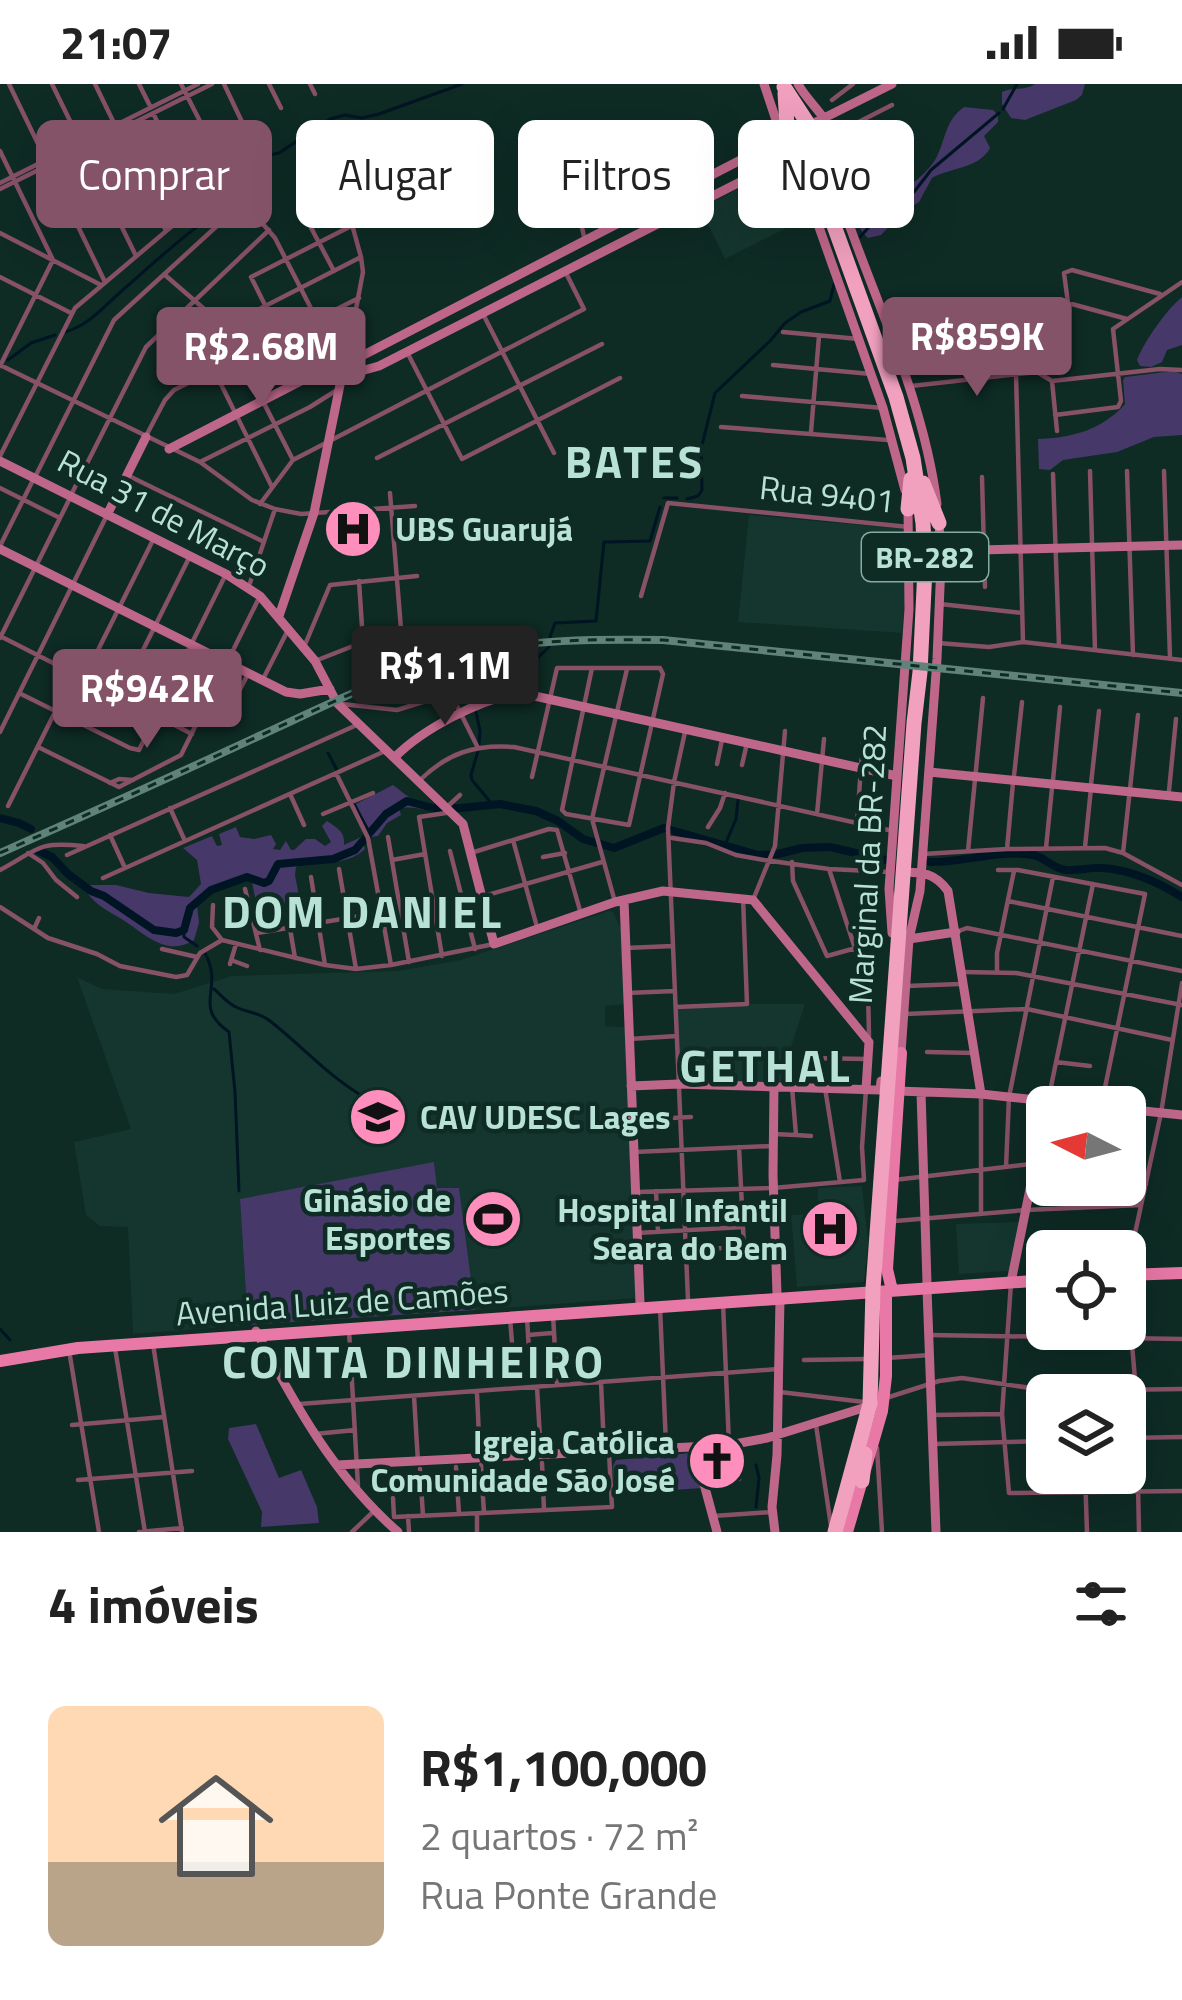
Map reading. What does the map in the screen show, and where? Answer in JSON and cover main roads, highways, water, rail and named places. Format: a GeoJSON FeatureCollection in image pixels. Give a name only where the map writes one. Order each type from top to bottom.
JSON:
{"type":"FeatureCollection","features":[{"type":"Feature","properties":{"kind":"highway","name":"BR-282"},"geometry":{"type":"LineString","coordinates":[[783,120],[788,85]]}},
{"type":"Feature","properties":{"kind":"highway","name":"BR-282"},"geometry":{"type":"LineString","coordinates":[[788,85],[816,120]]}},
{"type":"Feature","properties":{"kind":"highway","name":"BR-282"},"geometry":{"type":"LineString","coordinates":[[835,228],[896,397],[901,441],[913,458],[925,554],[920,720],[888,1070],[880,1107],[879,1382],[867,1459],[836,1531]]}},
{"type":"Feature","properties":{"kind":"highway"},"geometry":{"type":"LineString","coordinates":[[901,441],[912,464],[909,518]]}},
{"type":"Feature","properties":{"kind":"highway"},"geometry":{"type":"LineString","coordinates":[[913,458],[939,523]]}},
{"type":"Feature","properties":{"kind":"highway","name":"BR-282"},"geometry":{"type":"LineString","coordinates":[[880,1107],[898,1032],[905,877]]}},
{"type":"Feature","properties":{"kind":"highway"},"geometry":{"type":"LineString","coordinates":[[898,1032],[901,1053]]}},
{"type":"Feature","properties":{"kind":"highway"},"geometry":{"type":"LineString","coordinates":[[880,1107],[888,1070]]}},
{"type":"Feature","properties":{"kind":"highway"},"geometry":{"type":"LineString","coordinates":[[880,1107],[898,1098]]}},
{"type":"Feature","properties":{"kind":"highway"},"geometry":{"type":"LineString","coordinates":[[844,1481],[867,1459]]}},
{"type":"Feature","properties":{"kind":"highway"},"geometry":{"type":"LineString","coordinates":[[862,1481],[867,1459]]}},
{"type":"Feature","properties":{"kind":"main road"},"geometry":{"type":"LineString","coordinates":[[764,84],[776,120]]}},
{"type":"Feature","properties":{"kind":"main road"},"geometry":{"type":"LineString","coordinates":[[819,120],[892,84]]}},
{"type":"Feature","properties":{"kind":"main road"},"geometry":{"type":"LineString","coordinates":[[714,174],[738,162]]}},
{"type":"Feature","properties":{"kind":"main road"},"geometry":{"type":"LineString","coordinates":[[714,195],[737,183],[730,166]]}},
{"type":"Feature","properties":{"kind":"main road"},"geometry":{"type":"LineString","coordinates":[[279,614],[314,513],[345,370],[610,228]]}},
{"type":"Feature","properties":{"kind":"main road"},"geometry":{"type":"LineString","coordinates":[[169,449],[302,380],[373,369],[649,228]]}},
{"type":"Feature","properties":{"kind":"main road"},"geometry":{"type":"LineString","coordinates":[[819,228],[884,407],[901,441]]}},
{"type":"Feature","properties":{"kind":"main road"},"geometry":{"type":"LineString","coordinates":[[851,228],[927,445],[939,523],[940,604],[938,643],[921,666]]}},
{"type":"Feature","properties":{"kind":"main road"},"geometry":{"type":"LineString","coordinates":[[108,513],[146,437]]}},
{"type":"Feature","properties":{"kind":"main road","name":"Rua 31 de Março"},"geometry":{"type":"LineString","coordinates":[[0,458],[250,583],[316,660],[337,703],[465,828],[494,944],[619,901]]}},
{"type":"Feature","properties":{"kind":"main road","name":"Rua 31 de Março"},"geometry":{"type":"LineString","coordinates":[[108,513],[260,596],[305,645]]}},
{"type":"Feature","properties":{"kind":"main road"},"geometry":{"type":"LineString","coordinates":[[909,518],[921,666]]}},
{"type":"Feature","properties":{"kind":"main road"},"geometry":{"type":"LineString","coordinates":[[941,554],[1182,547]]}},
{"type":"Feature","properties":{"kind":"main road"},"geometry":{"type":"LineString","coordinates":[[0,548],[262,681],[295,695],[330,689]]}},
{"type":"Feature","properties":{"kind":"main road","name":"Marginal da BR-282"},"geometry":{"type":"LineString","coordinates":[[907,851],[929,770],[921,666]]}},
{"type":"Feature","properties":{"kind":"main road","name":"Marginal da BR-282"},"geometry":{"type":"LineString","coordinates":[[907,851],[893,831],[897,776],[921,666]]}},
{"type":"Feature","properties":{"kind":"main road"},"geometry":{"type":"LineString","coordinates":[[392,753],[461,715],[515,693],[897,776]]}},
{"type":"Feature","properties":{"kind":"main road"},"geometry":{"type":"LineString","coordinates":[[929,770],[1182,795]]}},
{"type":"Feature","properties":{"kind":"main road"},"geometry":{"type":"LineString","coordinates":[[1130,790],[1182,795]]}},
{"type":"Feature","properties":{"kind":"main road"},"geometry":{"type":"LineString","coordinates":[[905,877],[935,876],[949,891],[981,1094]]}},
{"type":"Feature","properties":{"kind":"main road","name":"Marginal da BR-282"},"geometry":{"type":"LineString","coordinates":[[867,1459],[884,1399],[898,1098],[909,939],[916,913],[905,877]]}},
{"type":"Feature","properties":{"kind":"main road","name":"Marginal da BR-282"},"geometry":{"type":"LineString","coordinates":[[836,1531],[864,1405],[866,1290],[892,924],[905,877]]}},
{"type":"Feature","properties":{"kind":"main road"},"geometry":{"type":"LineString","coordinates":[[662,1307],[640,1304],[624,927],[619,901],[671,890],[748,899],[869,1042],[868,1059],[880,1107]]}},
{"type":"Feature","properties":{"kind":"main road"},"geometry":{"type":"LineString","coordinates":[[916,913],[920,930],[929,936]]}},
{"type":"Feature","properties":{"kind":"main road"},"geometry":{"type":"LineString","coordinates":[[909,939],[956,932]]}},
{"type":"Feature","properties":{"kind":"main road"},"geometry":{"type":"LineString","coordinates":[[631,1086],[829,1088],[880,1107]]}},
{"type":"Feature","properties":{"kind":"main road"},"geometry":{"type":"LineString","coordinates":[[774,1087],[773,1188],[786,1296],[778,1369],[775,1532]]}},
{"type":"Feature","properties":{"kind":"main road"},"geometry":{"type":"LineString","coordinates":[[921,1092],[935,1532]]}},
{"type":"Feature","properties":{"kind":"main road"},"geometry":{"type":"LineString","coordinates":[[898,1098],[921,1092],[1026,1099]]}},
{"type":"Feature","properties":{"kind":"main road"},"geometry":{"type":"LineString","coordinates":[[1146,1111],[1182,1115]]}},
{"type":"Feature","properties":{"kind":"main road"},"geometry":{"type":"LineString","coordinates":[[1012,1280],[1027,1206]]}},
{"type":"Feature","properties":{"kind":"main road"},"geometry":{"type":"LineString","coordinates":[[1146,1271],[1182,1270]]}},
{"type":"Feature","properties":{"kind":"main road","name":"Avenida Luiz de Camões"},"geometry":{"type":"LineString","coordinates":[[490,1317],[1026,1279]]}},
{"type":"Feature","properties":{"kind":"main road","name":"Avenida Luiz de Camões"},"geometry":{"type":"LineString","coordinates":[[0,1358],[152,1340],[786,1296]]}},
{"type":"Feature","properties":{"kind":"main road"},"geometry":{"type":"LineString","coordinates":[[257,1333],[337,1466],[358,1495],[398,1532]]}},
{"type":"Feature","properties":{"kind":"main road"},"geometry":{"type":"LineString","coordinates":[[337,1466],[541,1460],[729,1445],[864,1405]]}},
{"type":"Feature","properties":{"kind":"main road"},"geometry":{"type":"LineString","coordinates":[[694,1448],[717,1532]]}},
{"type":"Feature","properties":{"kind":"main road"},"geometry":{"type":"LineString","coordinates":[[836,1531],[862,1481]]}},
{"type":"Feature","properties":{"kind":"waterway"},"geometry":{"type":"LineString","coordinates":[[272,154],[330,119],[379,114],[462,84]]}},
{"type":"Feature","properties":{"kind":"waterway"},"geometry":{"type":"LineString","coordinates":[[1003,109],[1017,84]]}},
{"type":"Feature","properties":{"kind":"waterway"},"geometry":{"type":"LineString","coordinates":[[860,237],[894,199],[914,192],[931,170],[999,113]]}},
{"type":"Feature","properties":{"kind":"waterway"},"geometry":{"type":"LineString","coordinates":[[65,332],[90,319],[196,228]]}},
{"type":"Feature","properties":{"kind":"waterway"},"geometry":{"type":"LineString","coordinates":[[687,499],[702,490],[701,449],[715,393],[785,323],[830,301],[834,284]]}},
{"type":"Feature","properties":{"kind":"waterway"},"geometry":{"type":"LineString","coordinates":[[8,360],[31,343],[55,335]]}},
{"type":"Feature","properties":{"kind":"waterway"},"geometry":{"type":"LineString","coordinates":[[664,498],[677,498]]}},
{"type":"Feature","properties":{"kind":"waterway"},"geometry":{"type":"LineString","coordinates":[[550,637],[555,623],[596,621],[604,542],[650,541],[660,507]]}},
{"type":"Feature","properties":{"kind":"waterway"},"geometry":{"type":"LineString","coordinates":[[475,704],[479,695],[521,674],[549,647]]}},
{"type":"Feature","properties":{"kind":"waterway"},"geometry":{"type":"LineString","coordinates":[[476,712],[479,744]]}},
{"type":"Feature","properties":{"kind":"waterway"},"geometry":{"type":"LineString","coordinates":[[478,751],[472,780],[492,804]]}},
{"type":"Feature","properties":{"kind":"waterway"},"geometry":{"type":"LineString","coordinates":[[328,753],[337,770]]}},
{"type":"Feature","properties":{"kind":"waterway"},"geometry":{"type":"LineString","coordinates":[[725,845],[738,800]]}},
{"type":"Feature","properties":{"kind":"waterway"},"geometry":{"type":"LineString","coordinates":[[39,851],[154,930],[176,933],[184,930],[190,908],[211,890],[247,877],[264,883],[278,864],[333,859],[355,850],[386,814],[407,801],[433,808],[500,804],[536,811],[583,839],[614,848],[664,828],[758,855],[830,847],[886,860]]}},
{"type":"Feature","properties":{"kind":"waterway"},"geometry":{"type":"LineString","coordinates":[[354,804],[369,832]]}},
{"type":"Feature","properties":{"kind":"waterway"},"geometry":{"type":"LineString","coordinates":[[0,818],[31,829]]}},
{"type":"Feature","properties":{"kind":"waterway"},"geometry":{"type":"LineString","coordinates":[[930,862],[1033,855],[1061,869],[1103,868],[1134,874],[1182,897]]}},
{"type":"Feature","properties":{"kind":"waterway"},"geometry":{"type":"LineString","coordinates":[[184,930],[184,937],[197,946]]}},
{"type":"Feature","properties":{"kind":"waterway"},"geometry":{"type":"LineString","coordinates":[[205,953],[212,977],[212,1013],[229,1032],[239,1191]]}},
{"type":"Feature","properties":{"kind":"waterway"},"geometry":{"type":"LineString","coordinates":[[214,989],[233,1005],[270,1021],[359,1094]]}},
{"type":"Feature","properties":{"kind":"waterway"},"geometry":{"type":"LineString","coordinates":[[0,1329],[10,1340]]}},
{"type":"Feature","properties":{"kind":"waterway"},"geometry":{"type":"LineString","coordinates":[[756,1465],[756,1507]]}},
{"type":"Feature","properties":{"kind":"railway"},"geometry":{"type":"LineString","coordinates":[[0,853],[384,680],[462,655],[512,646],[663,640],[1182,693]]}},
{"type":"Feature","properties":{"kind":"place","name":"UBS Guarujá"},"geometry":{"type":"Point","coordinates":[353,529]}},
{"type":"Feature","properties":{"kind":"place","name":"CAV UDESC Lages"},"geometry":{"type":"Point","coordinates":[378,1117]}},
{"type":"Feature","properties":{"kind":"place","name":"Ginásio de Esportes"},"geometry":{"type":"Point","coordinates":[493,1219]}},
{"type":"Feature","properties":{"kind":"place","name":"Hospital Infantil Seara do Bem"},"geometry":{"type":"Point","coordinates":[830,1229]}},
{"type":"Feature","properties":{"kind":"place","name":"Igreja Católica Comunidade São José"},"geometry":{"type":"Point","coordinates":[717,1461]}},
{"type":"Feature","properties":{"kind":"district","name":"BATES"},"geometry":{"type":"Point","coordinates":[635,461]}},
{"type":"Feature","properties":{"kind":"district","name":"DOM DANIEL"},"geometry":{"type":"Point","coordinates":[363,911]}},
{"type":"Feature","properties":{"kind":"district","name":"GETHAL"},"geometry":{"type":"Point","coordinates":[766,1065]}},
{"type":"Feature","properties":{"kind":"district","name":"CONTA DINHEIRO"},"geometry":{"type":"Point","coordinates":[414,1361]}}]}
